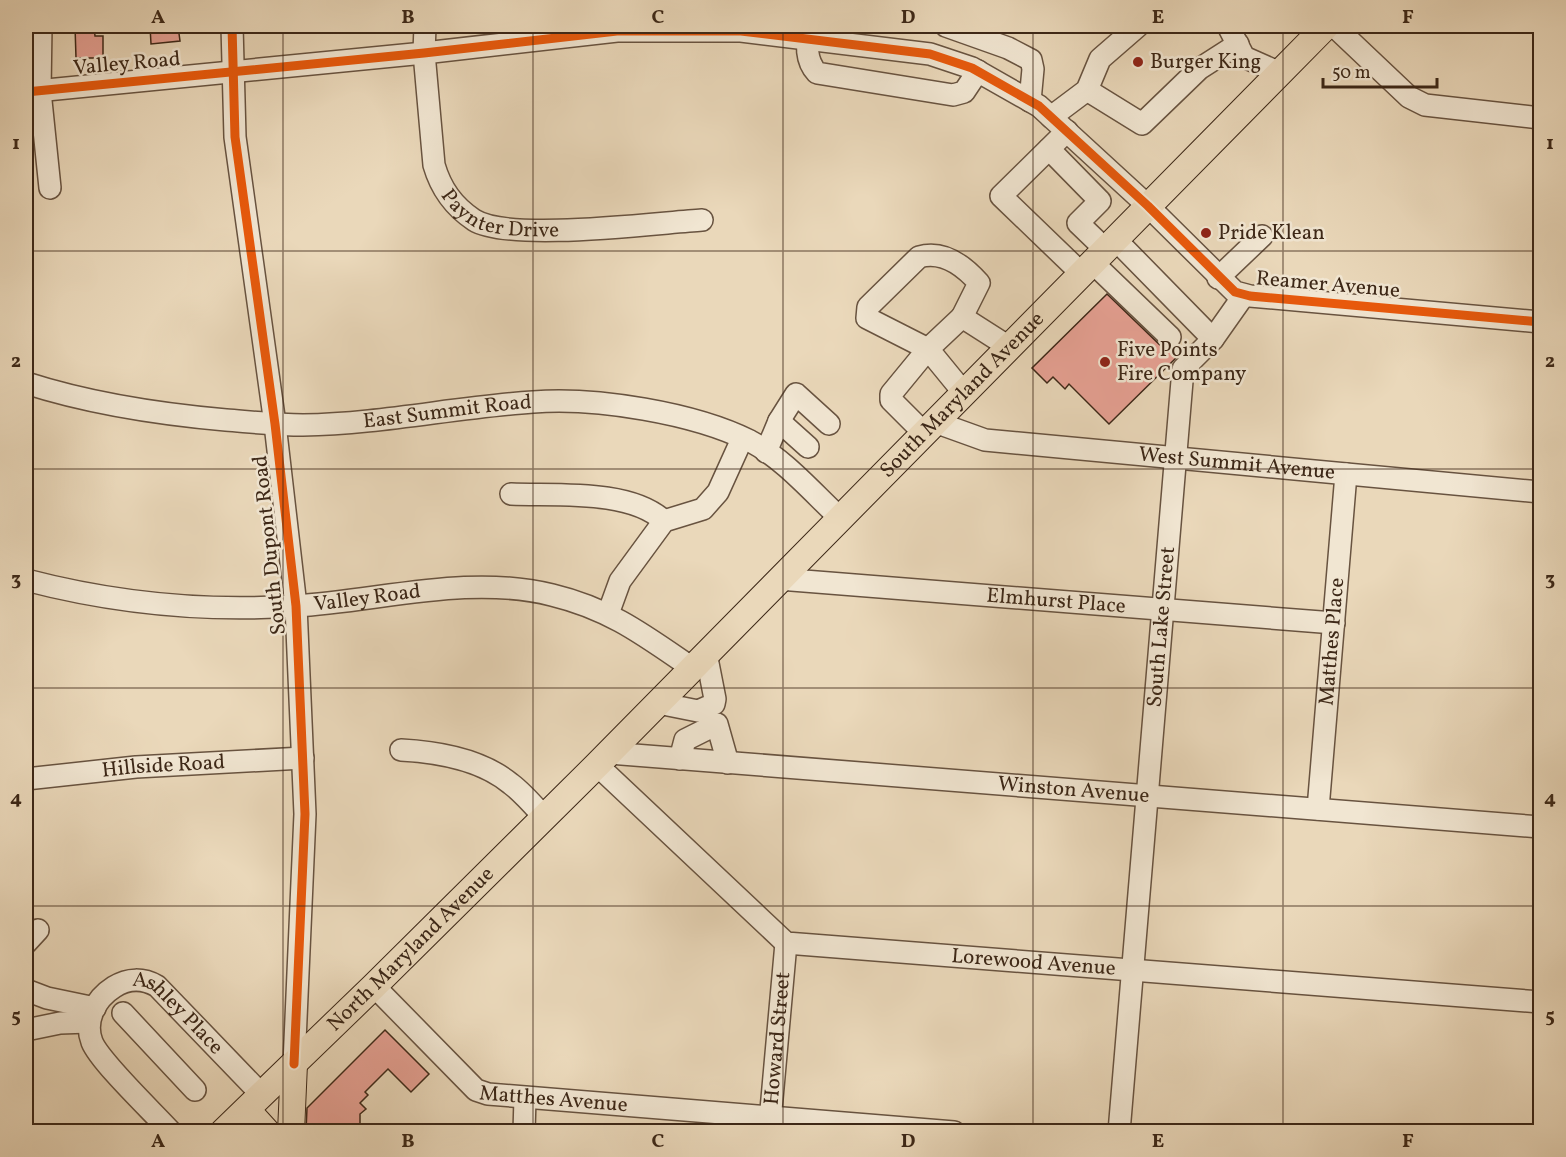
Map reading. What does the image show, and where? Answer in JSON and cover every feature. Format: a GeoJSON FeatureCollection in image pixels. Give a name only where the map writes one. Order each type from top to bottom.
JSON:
{"type":"FeatureCollection","features":[{"type":"Feature","properties":{"kind":"main road","name":"South Maryland Avenue"},"geometry":{"type":"LineString","coordinates":[[603,759],[1326,26]]}},
{"type":"Feature","properties":{"kind":"main road","name":"North Maryland Avenue"},"geometry":{"type":"LineString","coordinates":[[223,1131],[374,986],[603,759]]}},
{"type":"Feature","properties":{"kind":"main road","name":"South Dupont Road"},"geometry":{"type":"LineString","coordinates":[[291,1131],[294,1064]]}},
{"type":"Feature","properties":{"kind":"main road"},"geometry":{"type":"LineString","coordinates":[[254,1102],[267,1131]]}},
{"type":"Feature","properties":{"kind":"street"},"geometry":{"type":"LineString","coordinates":[[41,26],[33,92],[50,188]]}},
{"type":"Feature","properties":{"kind":"street","name":"South Dupont Road"},"geometry":{"type":"LineString","coordinates":[[232,26],[231,72],[235,136],[275,424],[296,606],[305,814],[294,1064]]}},
{"type":"Feature","properties":{"kind":"street","name":"Paynter Drive"},"geometry":{"type":"LineString","coordinates":[[425,26],[424,53],[434,165],[439,183],[449,200],[475,221],[506,229],[535,231],[702,220]]}},
{"type":"Feature","properties":{"kind":"street"},"geometry":{"type":"LineString","coordinates":[[946,26],[1008,48],[1031,60],[1034,69],[1030,101]]}},
{"type":"Feature","properties":{"kind":"street"},"geometry":{"type":"LineString","coordinates":[[1138,26],[1100,59],[1087,90],[1059,124],[1049,149],[1001,196],[1098,256],[1214,339]]}},
{"type":"Feature","properties":{"kind":"street"},"geometry":{"type":"LineString","coordinates":[[1228,26],[1245,57],[1280,73]]}},
{"type":"Feature","properties":{"kind":"street"},"geometry":{"type":"LineString","coordinates":[[1334,26],[1409,97],[1425,105],[1540,118]]}},
{"type":"Feature","properties":{"kind":"street","name":"Valley Road"},"geometry":{"type":"LineString","coordinates":[[33,92],[424,53],[617,28],[810,32]]}},
{"type":"Feature","properties":{"kind":"street"},"geometry":{"type":"LineString","coordinates":[[810,32],[810,65],[817,73],[953,95],[964,92],[978,71]]}},
{"type":"Feature","properties":{"kind":"street","name":"Reamer Avenue"},"geometry":{"type":"LineString","coordinates":[[810,32],[930,54],[978,71],[1030,101],[1059,124],[1148,206],[1234,292],[1244,295],[1540,322]]}},
{"type":"Feature","properties":{"kind":"street"},"geometry":{"type":"LineString","coordinates":[[1087,90],[1142,124],[1200,69],[1238,44]]}},
{"type":"Feature","properties":{"kind":"street"},"geometry":{"type":"LineString","coordinates":[[1049,149],[1100,201],[1078,223],[1098,256],[1181,347],[1214,339],[1244,295]]}},
{"type":"Feature","properties":{"kind":"street"},"geometry":{"type":"LineString","coordinates":[[1218,278],[1262,236]]}},
{"type":"Feature","properties":{"kind":"street"},"geometry":{"type":"LineString","coordinates":[[929,427],[891,400],[891,394],[928,349],[962,317],[979,283],[963,266],[931,254],[919,257],[868,307],[867,318],[928,349],[964,393]]}},
{"type":"Feature","properties":{"kind":"street"},"geometry":{"type":"LineString","coordinates":[[962,317],[1009,347]]}},
{"type":"Feature","properties":{"kind":"street","name":"South Lake Street"},"geometry":{"type":"LineString","coordinates":[[1119,1131],[1184,369],[1181,347]]}},
{"type":"Feature","properties":{"kind":"street","name":"East Summit Road"},"geometry":{"type":"LineString","coordinates":[[26,383],[88,401],[176,415],[304,425],[419,416],[534,402],[585,402],[689,420],[742,439],[766,452],[840,518]]}},
{"type":"Feature","properties":{"kind":"street"},"geometry":{"type":"LineString","coordinates":[[766,452],[779,421],[796,394],[829,424]]}},
{"type":"Feature","properties":{"kind":"street"},"geometry":{"type":"LineString","coordinates":[[779,421],[808,447]]}},
{"type":"Feature","properties":{"kind":"street","name":"West Summit Avenue"},"geometry":{"type":"LineString","coordinates":[[929,427],[985,440],[1540,492]]}},
{"type":"Feature","properties":{"kind":"street"},"geometry":{"type":"LineString","coordinates":[[608,614],[620,581],[664,521],[703,509],[718,492],[742,439]]}},
{"type":"Feature","properties":{"kind":"street","name":"Matthes Place"},"geometry":{"type":"LineString","coordinates":[[1318,809],[1346,474]]}},
{"type":"Feature","properties":{"kind":"street"},"geometry":{"type":"LineString","coordinates":[[512,494],[587,497],[626,502],[652,510],[664,521]]}},
{"type":"Feature","properties":{"kind":"street","name":"Elmhurst Place"},"geometry":{"type":"LineString","coordinates":[[779,579],[1334,623]]}},
{"type":"Feature","properties":{"kind":"street","name":"Valley Road"},"geometry":{"type":"LineString","coordinates":[[26,580],[74,592],[187,607],[296,606],[467,587],[513,589],[552,595],[608,614],[699,661]]}},
{"type":"Feature","properties":{"kind":"street"},"geometry":{"type":"LineString","coordinates":[[699,661],[716,699],[715,714],[728,763]]}},
{"type":"Feature","properties":{"kind":"street"},"geometry":{"type":"LineString","coordinates":[[658,703],[715,714]]}},
{"type":"Feature","properties":{"kind":"street"},"geometry":{"type":"LineString","coordinates":[[680,759],[685,741],[715,714]]}},
{"type":"Feature","properties":{"kind":"street"},"geometry":{"type":"LineString","coordinates":[[401,750],[451,756],[486,768],[511,783],[544,817]]}},
{"type":"Feature","properties":{"kind":"street","name":"Hillside Road"},"geometry":{"type":"LineString","coordinates":[[26,779],[136,767],[303,758]]}},
{"type":"Feature","properties":{"kind":"street"},"geometry":{"type":"LineString","coordinates":[[603,759],[786,943]]}},
{"type":"Feature","properties":{"kind":"street","name":"Winston Avenue"},"geometry":{"type":"LineString","coordinates":[[603,759],[680,759],[1540,826]]}},
{"type":"Feature","properties":{"kind":"street","name":"Lorewood Avenue"},"geometry":{"type":"LineString","coordinates":[[786,943],[1540,1002]]}},
{"type":"Feature","properties":{"kind":"street","name":"Howard Street"},"geometry":{"type":"LineString","coordinates":[[770,1124],[786,943]]}},
{"type":"Feature","properties":{"kind":"street"},"geometry":{"type":"LineString","coordinates":[[123,1013],[132,994],[134,980]]}},
{"type":"Feature","properties":{"kind":"street","name":"Ashley Place"},"geometry":{"type":"LineString","coordinates":[[91,1016],[105,994],[114,987],[134,980],[148,981],[172,999],[254,1102]]}},
{"type":"Feature","properties":{"kind":"street","name":"Matthes Avenue"},"geometry":{"type":"LineString","coordinates":[[374,986],[476,1090],[488,1094],[770,1124],[954,1131]]}},
{"type":"Feature","properties":{"kind":"street"},"geometry":{"type":"LineString","coordinates":[[26,990],[91,1016]]}},
{"type":"Feature","properties":{"kind":"street"},"geometry":{"type":"LineString","coordinates":[[26,1030],[91,1016],[123,1013]]}},
{"type":"Feature","properties":{"kind":"street"},"geometry":{"type":"LineString","coordinates":[[123,1013],[195,1090]]}},
{"type":"Feature","properties":{"kind":"street"},"geometry":{"type":"LineString","coordinates":[[91,1016],[93,1045],[171,1131]]}},
{"type":"Feature","properties":{"kind":"street"},"geometry":{"type":"LineString","coordinates":[[524,1131],[525,1098]]}},
{"type":"Feature","properties":{"kind":"building"},"geometry":{"type":"Polygon","coordinates":[[[75,26],[94,26],[95,36],[103,36],[103,58],[76,58],[75,26]]]}},
{"type":"Feature","properties":{"kind":"building"},"geometry":{"type":"Polygon","coordinates":[[[150,26],[178,26],[180,41],[151,44],[150,26]]]}},
{"type":"Feature","properties":{"kind":"building","name":"Five Points Fire Company"},"geometry":{"type":"Polygon","coordinates":[[[1107,294],[1161,346],[1172,349],[1178,356],[1109,424],[1069,384],[1065,389],[1053,377],[1047,383],[1032,368],[1107,294]]]}},
{"type":"Feature","properties":{"kind":"building"},"geometry":{"type":"Polygon","coordinates":[[[385,1030],[429,1074],[411,1092],[388,1069],[365,1092],[368,1095],[360,1103],[366,1109],[360,1114],[360,1131],[306,1131],[307,1108],[385,1030]]]}},
{"type":"Feature","properties":{"kind":"cycle path"},"geometry":{"type":"LineString","coordinates":[[232,26],[235,137],[275,424],[296,606],[305,814],[294,1064]]}},
{"type":"Feature","properties":{"kind":"cycle path"},"geometry":{"type":"LineString","coordinates":[[26,92],[424,53],[617,31],[741,31],[930,54],[972,68],[1039,106],[1148,206],[1235,292],[1250,296],[1540,322]]}},
{"type":"Feature","properties":{"kind":"place","name":"Burger King"},"geometry":{"type":"Point","coordinates":[1138,62]}},
{"type":"Feature","properties":{"kind":"place","name":"Pride Klean"},"geometry":{"type":"Point","coordinates":[1206,233]}},
{"type":"Feature","properties":{"kind":"place","name":"Five Points Fire Company"},"geometry":{"type":"Point","coordinates":[1105,362]}}]}
